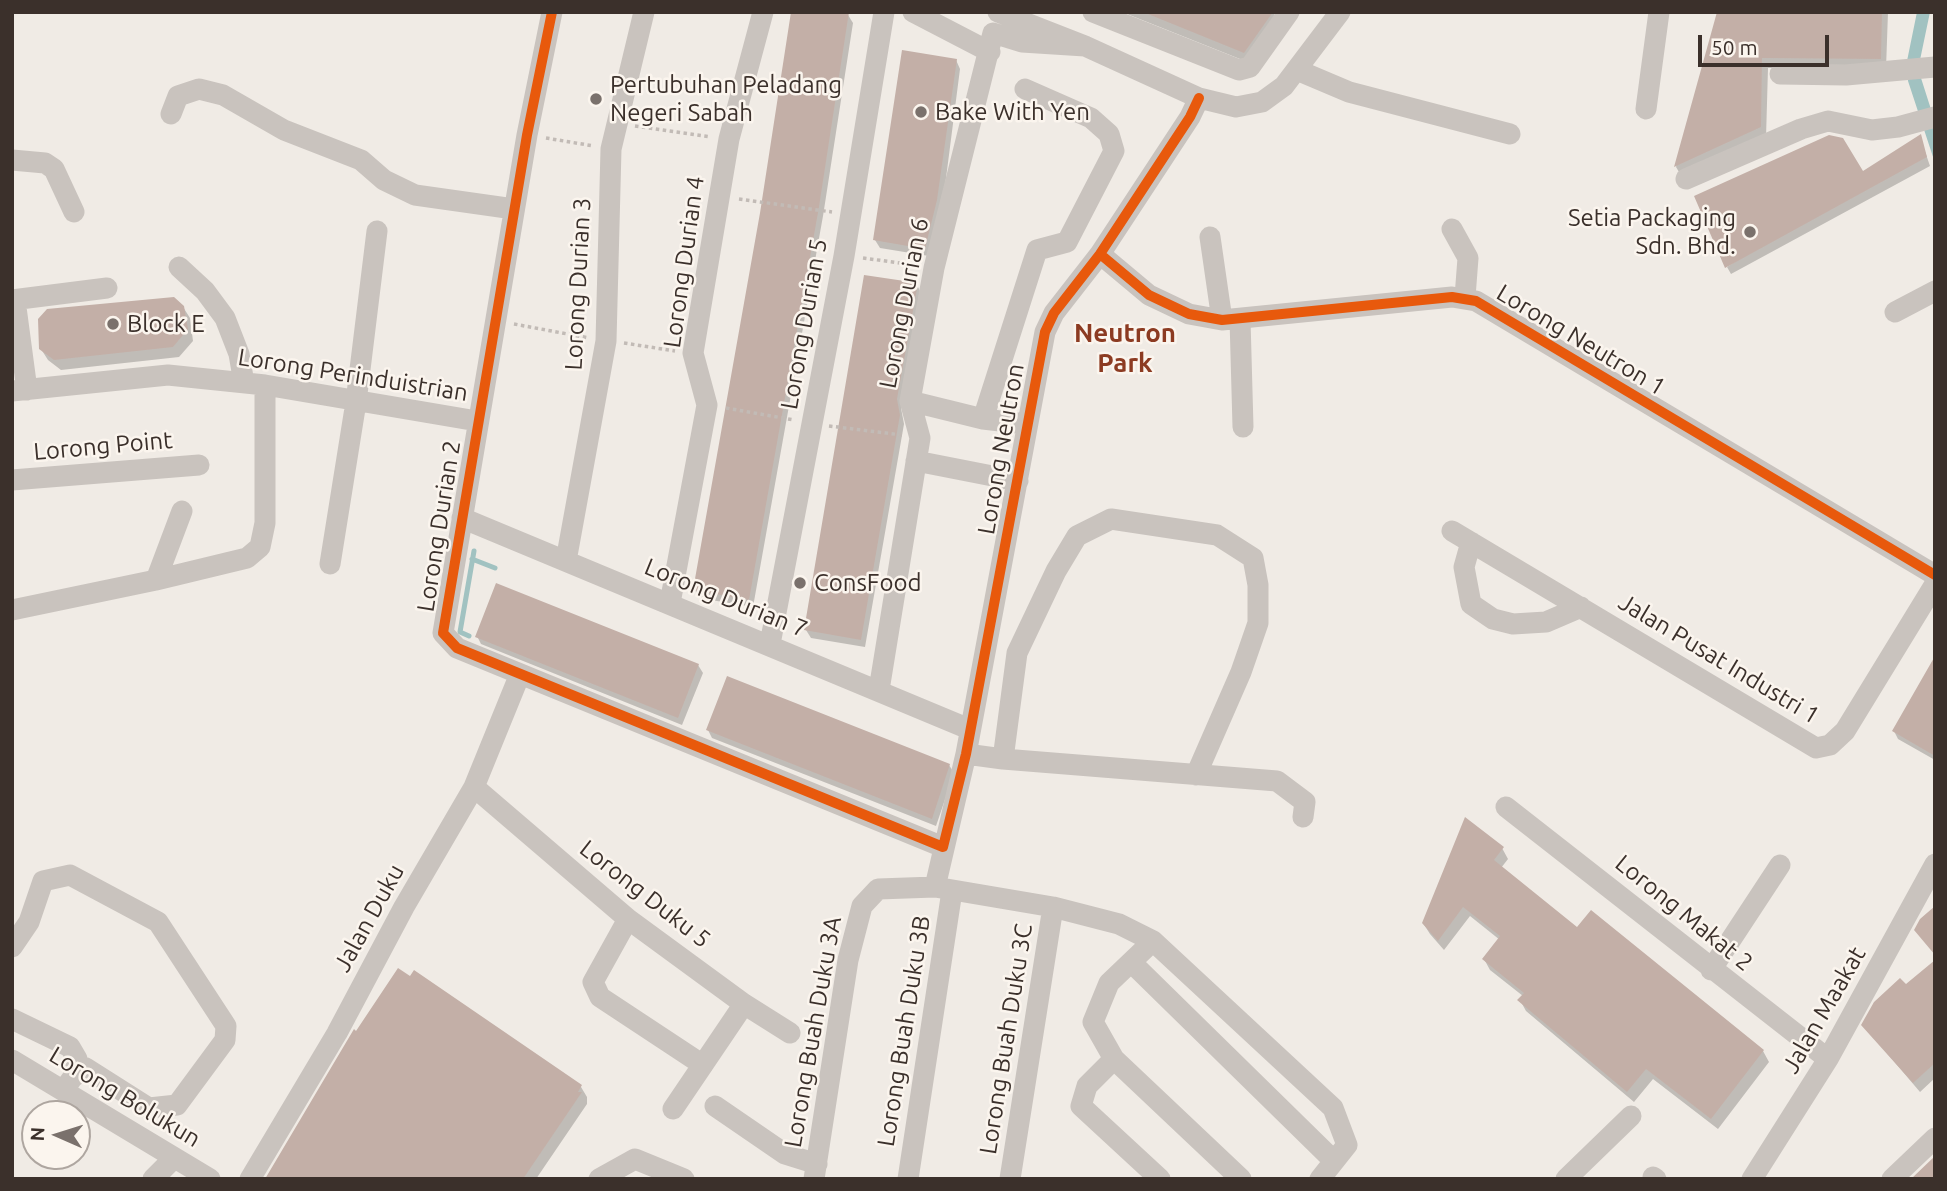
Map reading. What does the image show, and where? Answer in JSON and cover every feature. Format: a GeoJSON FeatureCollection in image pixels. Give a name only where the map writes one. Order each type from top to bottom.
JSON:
{"type":"FeatureCollection","features":[{"type":"Feature","properties":{"kind":"street","name":"Lorong Durian 2"},"geometry":{"type":"LineString","coordinates":[[552,12],[514,209],[443,633],[457,648],[943,847]]}},
{"type":"Feature","properties":{"kind":"street","name":"Lorong Durian 3"},"geometry":{"type":"LineString","coordinates":[[566,561],[606,341],[611,149],[644,12]]}},
{"type":"Feature","properties":{"kind":"street","name":"Lorong Durian 4"},"geometry":{"type":"LineString","coordinates":[[670,603],[707,404],[693,353],[729,139],[763,12]]}},
{"type":"Feature","properties":{"kind":"street","name":"Lorong Durian 5"},"geometry":{"type":"LineString","coordinates":[[770,645],[844,256],[884,12]]}},
{"type":"Feature","properties":{"kind":"street"},"geometry":{"type":"LineString","coordinates":[[913,12],[990,52]]}},
{"type":"Feature","properties":{"kind":"street"},"geometry":{"type":"LineString","coordinates":[[942,12],[956,18],[990,52]]}},
{"type":"Feature","properties":{"kind":"street"},"geometry":{"type":"LineString","coordinates":[[998,12],[1084,46],[1199,98],[1236,107],[1262,102],[1284,86],[1340,12]]}},
{"type":"Feature","properties":{"kind":"street"},"geometry":{"type":"LineString","coordinates":[[1093,12],[1239,70],[1250,67],[1289,12]]}},
{"type":"Feature","properties":{"kind":"street"},"geometry":{"type":"LineString","coordinates":[[1646,109],[1659,12]]}},
{"type":"Feature","properties":{"kind":"street"},"geometry":{"type":"LineString","coordinates":[[990,52],[993,33],[1022,42],[1084,46]]}},
{"type":"Feature","properties":{"kind":"street","name":"Lorong Durian 6"},"geometry":{"type":"LineString","coordinates":[[879,690],[920,438],[910,401],[934,268],[990,52]]}},
{"type":"Feature","properties":{"kind":"street"},"geometry":{"type":"LineString","coordinates":[[1780,74],[1930,68]]}},
{"type":"Feature","properties":{"kind":"street"},"geometry":{"type":"LineString","coordinates":[[1297,70],[1349,92],[1510,134]]}},
{"type":"Feature","properties":{"kind":"street"},"geometry":{"type":"LineString","coordinates":[[171,114],[178,96],[199,89],[223,95],[284,130],[361,160],[384,180],[415,195],[514,209]]}},
{"type":"Feature","properties":{"kind":"street"},"geometry":{"type":"LineString","coordinates":[[983,419],[1037,250],[1067,243],[1114,151],[1109,134],[1091,118],[1026,89]]}},
{"type":"Feature","properties":{"kind":"street","name":"Lorong Neutron"},"geometry":{"type":"LineString","coordinates":[[943,889],[943,847],[966,754],[1045,332],[1054,313],[1100,254],[1190,117],[1199,98]]}},
{"type":"Feature","properties":{"kind":"street"},"geometry":{"type":"LineString","coordinates":[[1686,179],[1801,129],[1828,121],[1872,130],[1925,120]]}},
{"type":"Feature","properties":{"kind":"street"},"geometry":{"type":"LineString","coordinates":[[12,160],[46,163],[54,169],[74,212]]}},
{"type":"Feature","properties":{"kind":"street"},"geometry":{"type":"LineString","coordinates":[[1452,229],[1468,258],[1465,298]]}},
{"type":"Feature","properties":{"kind":"street"},"geometry":{"type":"LineString","coordinates":[[330,564],[356,402],[377,231]]}},
{"type":"Feature","properties":{"kind":"street"},"geometry":{"type":"LineString","coordinates":[[1210,237],[1231,319],[1243,427]]}},
{"type":"Feature","properties":{"kind":"street","name":"Lorong Neutron 1"},"geometry":{"type":"LineString","coordinates":[[1100,254],[1149,295],[1189,314],[1231,319],[1465,298],[1488,308],[1935,575]]}},
{"type":"Feature","properties":{"kind":"street"},"geometry":{"type":"LineString","coordinates":[[12,610],[247,558],[260,547],[265,523],[254,384],[225,318],[205,291],[179,267]]}},
{"type":"Feature","properties":{"kind":"street"},"geometry":{"type":"LineString","coordinates":[[19,390],[13,300],[107,288]]}},
{"type":"Feature","properties":{"kind":"street"},"geometry":{"type":"LineString","coordinates":[[1895,312],[1935,291]]}},
{"type":"Feature","properties":{"kind":"street","name":"Lorong Perinduistrian"},"geometry":{"type":"LineString","coordinates":[[19,390],[168,375],[254,384],[477,421]]}},
{"type":"Feature","properties":{"kind":"street"},"geometry":{"type":"LineString","coordinates":[[910,401],[983,419],[1026,424]]}},
{"type":"Feature","properties":{"kind":"street"},"geometry":{"type":"LineString","coordinates":[[916,461],[1018,481]]}},
{"type":"Feature","properties":{"kind":"street","name":"Lorong Point"},"geometry":{"type":"LineString","coordinates":[[12,480],[199,465]]}},
{"type":"Feature","properties":{"kind":"street"},"geometry":{"type":"LineString","coordinates":[[156,580],[182,511]]}},
{"type":"Feature","properties":{"kind":"street","name":"Lorong Durian 7"},"geometry":{"type":"LineString","coordinates":[[462,518],[970,729]]}},
{"type":"Feature","properties":{"kind":"street"},"geometry":{"type":"LineString","coordinates":[[1003,759],[1017,653],[1056,571],[1077,536],[1111,519],[1217,535],[1253,558],[1258,584],[1258,623],[1241,672],[1196,775]]}},
{"type":"Feature","properties":{"kind":"street","name":"Jalan Pusat Industri 1"},"geometry":{"type":"LineString","coordinates":[[1452,531],[1816,748],[1830,745],[1846,731],[1935,584]]}},
{"type":"Feature","properties":{"kind":"street"},"geometry":{"type":"LineString","coordinates":[[1471,542],[1464,567],[1471,604],[1493,619],[1513,624],[1546,622],[1581,607]]}},
{"type":"Feature","properties":{"kind":"street","name":"Jalan Duku"},"geometry":{"type":"LineString","coordinates":[[250,1179],[337,1033],[474,786],[520,674]]}},
{"type":"Feature","properties":{"kind":"street"},"geometry":{"type":"LineString","coordinates":[[966,754],[1277,781],[1306,802],[1303,817]]}},
{"type":"Feature","properties":{"kind":"street","name":"Lorong Duku 5"},"geometry":{"type":"LineString","coordinates":[[474,786],[628,919],[744,1004],[790,1033]]}},
{"type":"Feature","properties":{"kind":"street","name":"Lorong Makat 2"},"geometry":{"type":"LineString","coordinates":[[1506,807],[1608,884],[1711,970],[1828,1059]]}},
{"type":"Feature","properties":{"kind":"street","name":"Jalan Maakat"},"geometry":{"type":"LineString","coordinates":[[1752,1179],[1828,1059],[1935,864]]}},
{"type":"Feature","properties":{"kind":"street"},"geometry":{"type":"LineString","coordinates":[[1711,970],[1780,865]]}},
{"type":"Feature","properties":{"kind":"street"},"geometry":{"type":"LineString","coordinates":[[12,947],[29,922],[43,881],[70,875],[158,922],[226,1026],[225,1040],[177,1105],[149,1108],[102,1075],[86,1068],[68,1084]]}},
{"type":"Feature","properties":{"kind":"street","name":"Lorong Buah Duku 3A"},"geometry":{"type":"LineString","coordinates":[[816,1172],[848,960],[862,906],[878,889],[943,889],[1053,907],[1119,924],[1153,941],[1333,1108],[1347,1145],[1334,1161]]}},
{"type":"Feature","properties":{"kind":"street","name":"Lorong Buah Duku 3B"},"geometry":{"type":"LineString","coordinates":[[908,1179],[943,889]]}},
{"type":"Feature","properties":{"kind":"street","name":"Lorong Buah Duku 3C"},"geometry":{"type":"LineString","coordinates":[[1010,1179],[1053,907]]}},
{"type":"Feature","properties":{"kind":"street"},"geometry":{"type":"LineString","coordinates":[[628,919],[593,982],[600,997],[703,1065]]}},
{"type":"Feature","properties":{"kind":"street"},"geometry":{"type":"LineString","coordinates":[[1153,941],[1109,983],[1093,1021],[1114,1059],[1241,1179]]}},
{"type":"Feature","properties":{"kind":"street"},"geometry":{"type":"LineString","coordinates":[[1131,962],[1334,1161],[1320,1179]]}},
{"type":"Feature","properties":{"kind":"street"},"geometry":{"type":"LineString","coordinates":[[673,1110],[744,1004]]}},
{"type":"Feature","properties":{"kind":"street"},"geometry":{"type":"LineString","coordinates":[[12,1019],[70,1047],[77,1059],[68,1084]]}},
{"type":"Feature","properties":{"kind":"street"},"geometry":{"type":"LineString","coordinates":[[1114,1059],[1087,1086],[1081,1106],[1160,1179]]}},
{"type":"Feature","properties":{"kind":"street","name":"Lorong Bolukun"},"geometry":{"type":"LineString","coordinates":[[12,1060],[68,1084],[173,1159],[210,1179]]}},
{"type":"Feature","properties":{"kind":"street"},"geometry":{"type":"LineString","coordinates":[[715,1106],[816,1172]]}},
{"type":"Feature","properties":{"kind":"street"},"geometry":{"type":"LineString","coordinates":[[1566,1179],[1631,1116]]}},
{"type":"Feature","properties":{"kind":"street"},"geometry":{"type":"LineString","coordinates":[[1892,1179],[1935,1138]]}},
{"type":"Feature","properties":{"kind":"street"},"geometry":{"type":"LineString","coordinates":[[153,1179],[173,1159]]}},
{"type":"Feature","properties":{"kind":"street"},"geometry":{"type":"LineString","coordinates":[[599,1179],[625,1161],[635,1159],[684,1179]]}},
{"type":"Feature","properties":{"kind":"path"},"geometry":{"type":"LineString","coordinates":[[616,123],[729,139]]}},
{"type":"Feature","properties":{"kind":"path"},"geometry":{"type":"LineString","coordinates":[[527,135],[611,149]]}},
{"type":"Feature","properties":{"kind":"path"},"geometry":{"type":"LineString","coordinates":[[719,196],[850,215]]}},
{"type":"Feature","properties":{"kind":"path"},"geometry":{"type":"LineString","coordinates":[[844,256],[934,268]]}},
{"type":"Feature","properties":{"kind":"path"},"geometry":{"type":"LineString","coordinates":[[495,320],[606,341],[693,353]]}},
{"type":"Feature","properties":{"kind":"path"},"geometry":{"type":"LineString","coordinates":[[707,404],[813,424],[920,438]]}},
{"type":"Feature","properties":{"kind":"water"},"geometry":{"type":"Polygon","coordinates":[[[1917,12],[1930,12],[1920,60],[1921,78],[1935,122],[1935,163],[1908,81],[1907,61],[1917,12]]]}},
{"type":"Feature","properties":{"kind":"building"},"geometry":{"type":"Polygon","coordinates":[[[791,12],[849,12],[819,207],[749,600],[693,590],[760,213],[791,12]]]}},
{"type":"Feature","properties":{"kind":"building"},"geometry":{"type":"Polygon","coordinates":[[[1143,12],[1273,12],[1244,53],[1143,12]]]}},
{"type":"Feature","properties":{"kind":"building"},"geometry":{"type":"Polygon","coordinates":[[[1717,12],[1882,12],[1881,59],[1762,58],[1761,127],[1674,167],[1717,12]]]}},
{"type":"Feature","properties":{"kind":"building"},"geometry":{"type":"Polygon","coordinates":[[[902,50],[957,59],[937,200],[925,249],[873,240],[902,50]]]}},
{"type":"Feature","properties":{"kind":"building","name":"Setia Packaging Sdn. Bhd."},"geometry":{"type":"Polygon","coordinates":[[[1921,134],[1927,157],[1725,268],[1694,196],[1829,135],[1843,138],[1863,171],[1921,134]]]}},
{"type":"Feature","properties":{"kind":"building"},"geometry":{"type":"Polygon","coordinates":[[[864,275],[918,283],[897,399],[900,415],[861,640],[804,630],[864,275]]]}},
{"type":"Feature","properties":{"kind":"building","name":"Block E"},"geometry":{"type":"Polygon","coordinates":[[[174,297],[184,306],[188,329],[173,347],[54,360],[39,349],[38,319],[47,309],[174,297]]]}},
{"type":"Feature","properties":{"kind":"building"},"geometry":{"type":"Polygon","coordinates":[[[496,583],[699,664],[678,718],[475,637],[496,583]]]}},
{"type":"Feature","properties":{"kind":"building"},"geometry":{"type":"Polygon","coordinates":[[[1935,656],[1935,756],[1892,731],[1935,656]]]}},
{"type":"Feature","properties":{"kind":"building"},"geometry":{"type":"Polygon","coordinates":[[[727,676],[950,764],[932,819],[706,730],[727,676]]]}},
{"type":"Feature","properties":{"kind":"building"},"geometry":{"type":"Polygon","coordinates":[[[1465,817],[1504,847],[1494,860],[1577,927],[1591,910],[1764,1050],[1711,1119],[1646,1069],[1627,1092],[1517,1000],[1524,993],[1482,959],[1500,936],[1463,907],[1438,941],[1422,923],[1465,817]]]}},
{"type":"Feature","properties":{"kind":"building"},"geometry":{"type":"Polygon","coordinates":[[[1935,906],[1935,955],[1914,930],[1920,919],[1935,906]]]}},
{"type":"Feature","properties":{"kind":"building"},"geometry":{"type":"Polygon","coordinates":[[[1935,960],[1935,1063],[1913,1083],[1861,1025],[1874,1002],[1900,978],[1906,984],[1935,960]]]}},
{"type":"Feature","properties":{"kind":"building"},"geometry":{"type":"Polygon","coordinates":[[[398,968],[410,976],[414,970],[582,1085],[578,1092],[582,1092],[523,1179],[265,1179],[354,1029],[356,1031],[398,968]]]}},
{"type":"Feature","properties":{"kind":"building"},"geometry":{"type":"Polygon","coordinates":[[[1935,1156],[1935,1179],[1911,1179],[1935,1156]]]}},
{"type":"Feature","properties":{"kind":"waterway"},"geometry":{"type":"LineString","coordinates":[[469,636],[460,632],[474,551]]}},
{"type":"Feature","properties":{"kind":"waterway"},"geometry":{"type":"LineString","coordinates":[[472,559],[495,568]]}},
{"type":"Feature","properties":{"kind":"cycle path"},"geometry":{"type":"LineString","coordinates":[[552,12],[527,135],[443,633],[457,648],[943,847],[966,754],[1045,332],[1054,313],[1100,254],[1190,117],[1199,98]]}},
{"type":"Feature","properties":{"kind":"cycle path"},"geometry":{"type":"LineString","coordinates":[[1100,254],[1149,295],[1189,314],[1222,320],[1452,297],[1476,301],[1935,575]]}},
{"type":"Feature","properties":{"kind":"place","name":"Pertubuhan Peladang Negeri Sabah"},"geometry":{"type":"Point","coordinates":[596,99]}},
{"type":"Feature","properties":{"kind":"place","name":"Bake With Yen"},"geometry":{"type":"Point","coordinates":[921,112]}},
{"type":"Feature","properties":{"kind":"place","name":"Setia Packaging Sdn. Bhd."},"geometry":{"type":"Point","coordinates":[1750,232]}},
{"type":"Feature","properties":{"kind":"place","name":"Block E"},"geometry":{"type":"Point","coordinates":[113,324]}},
{"type":"Feature","properties":{"kind":"place","name":"ConsFood"},"geometry":{"type":"Point","coordinates":[800,583]}},
{"type":"Feature","properties":{"kind":"district","name":"Neutron Park"},"geometry":{"type":"Point","coordinates":[1125,348]}}]}
